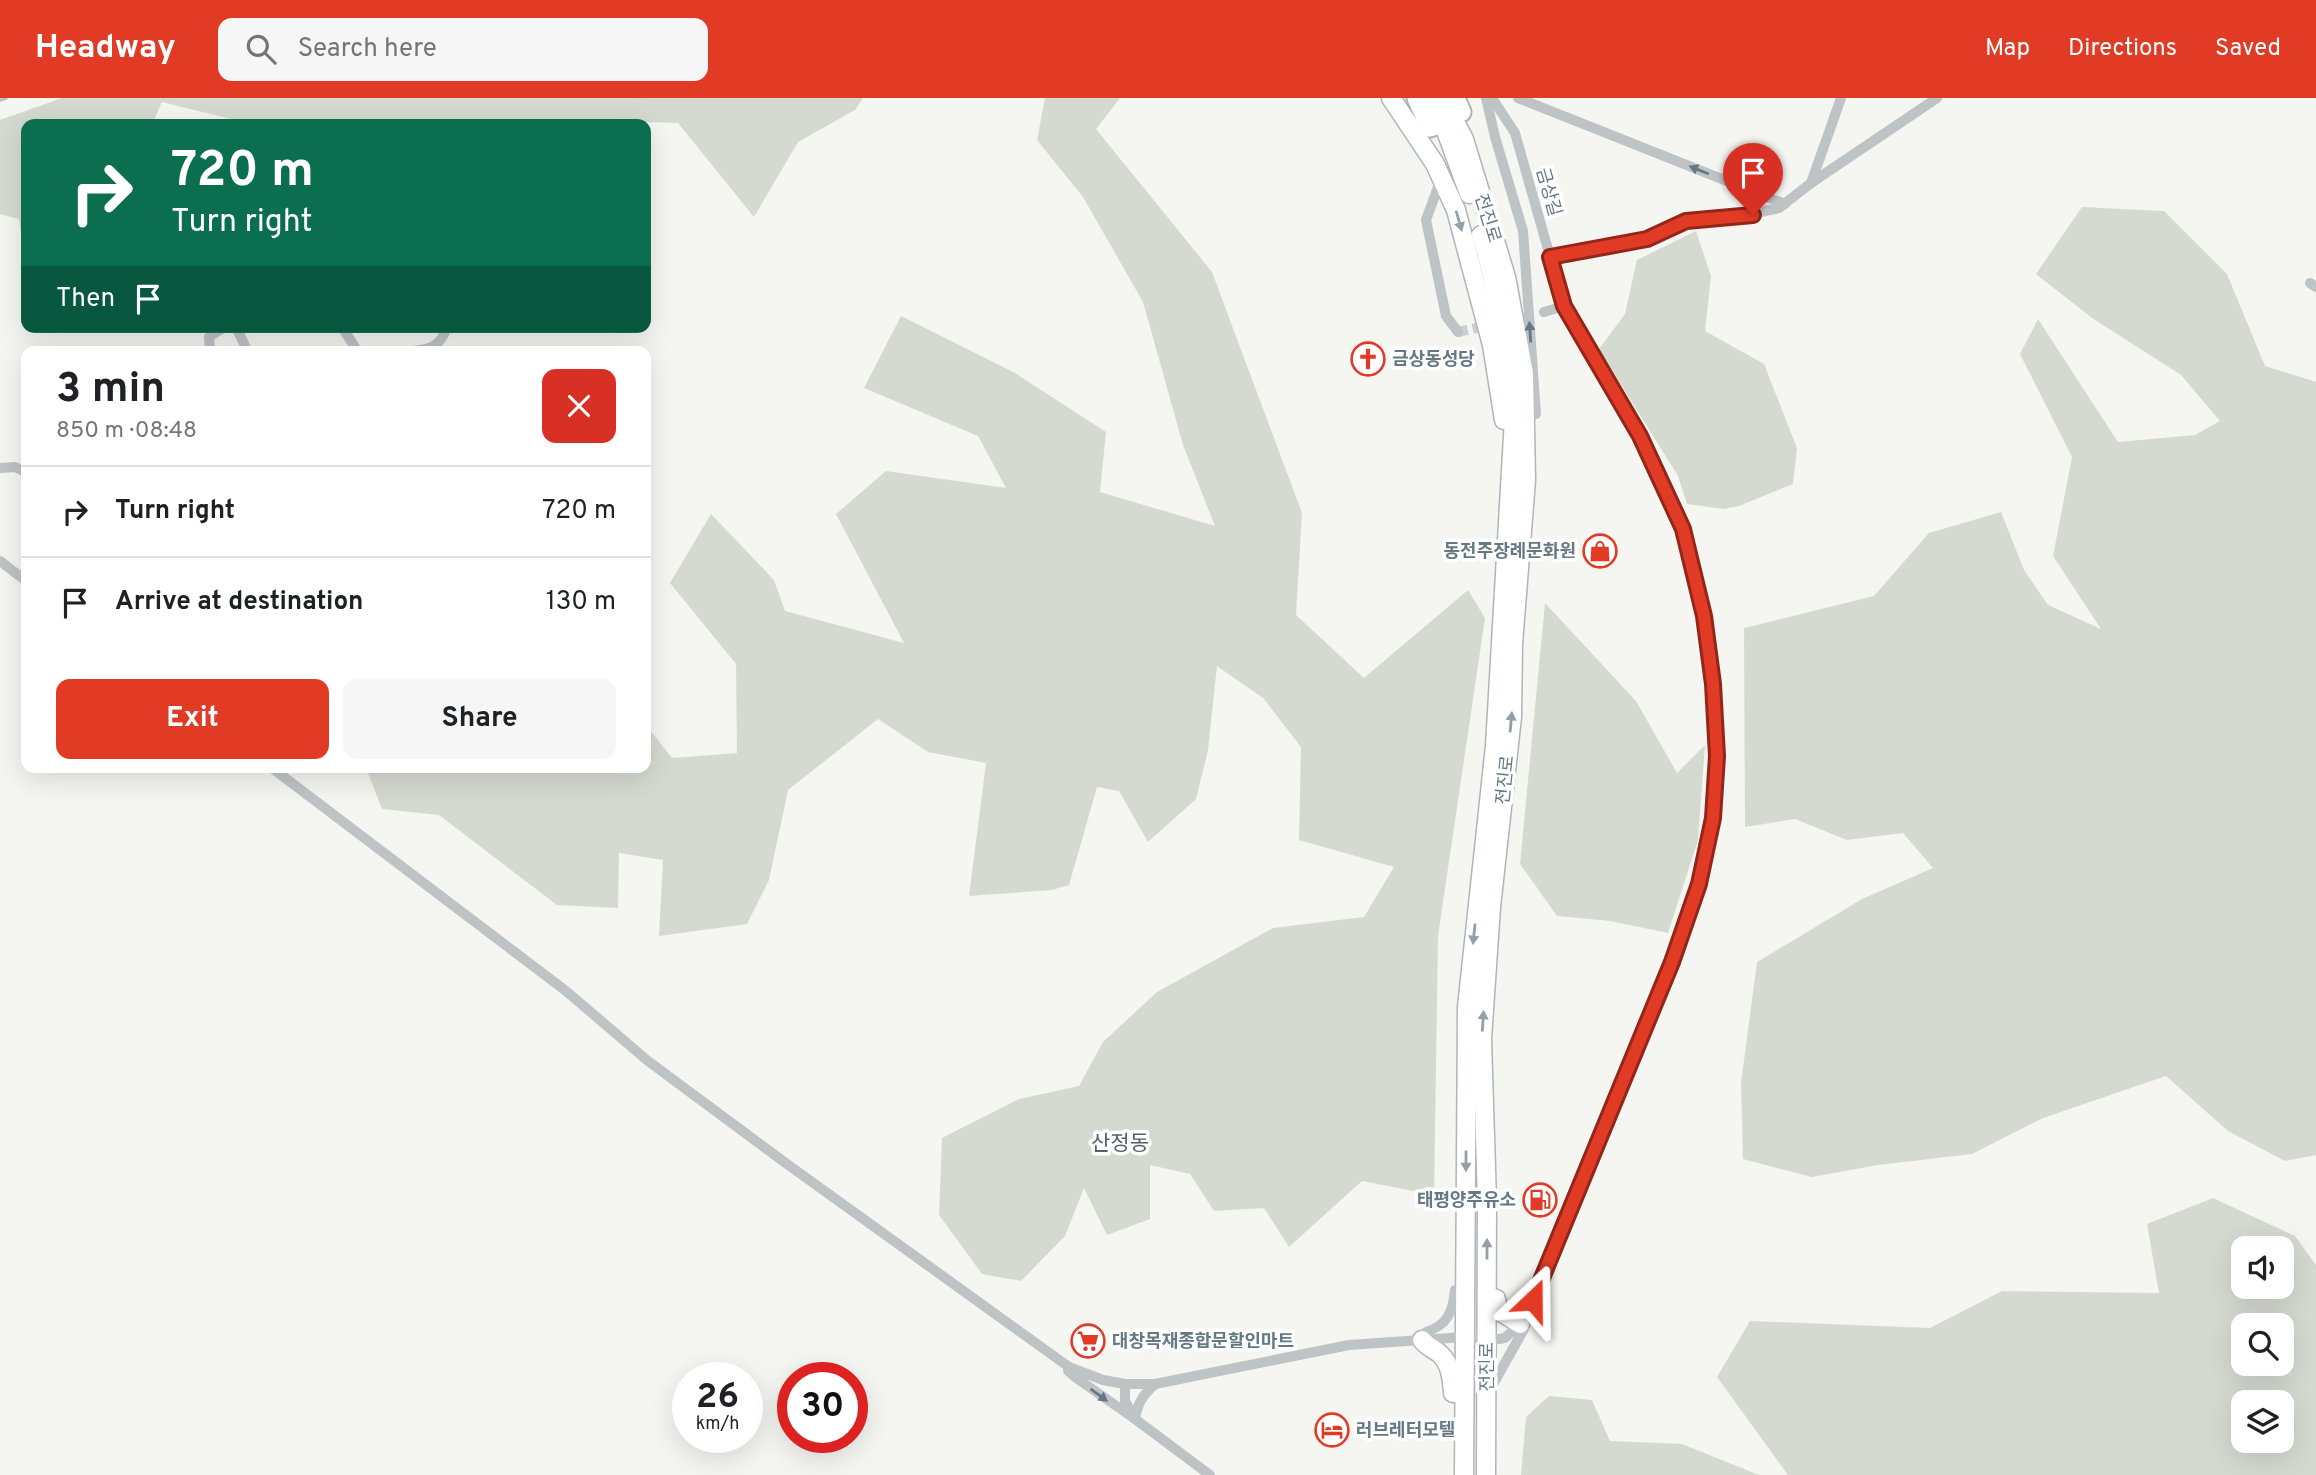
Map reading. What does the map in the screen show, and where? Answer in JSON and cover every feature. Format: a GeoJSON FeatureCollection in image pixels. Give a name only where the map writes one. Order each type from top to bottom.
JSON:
{"type":"FeatureCollection","features":[{"type":"Feature","properties":{"kind":"highway"},"geometry":{"type":"LineString","coordinates":[[1417,98],[1430,127],[1447,108]]}},
{"type":"Feature","properties":{"kind":"main road"},"geometry":{"type":"LineString","coordinates":[[1391,98],[1431,158],[1456,210],[1492,345],[1504,420],[1520,417]]}},
{"type":"Feature","properties":{"kind":"main road","name":"전진로"},"geometry":{"type":"LineString","coordinates":[[1429,98],[1447,108],[1485,248],[1520,417],[1526,480],[1513,644],[1512,717],[1491,907],[1482,1039],[1487,1201],[1486,1475]]}},
{"type":"Feature","properties":{"kind":"main road","name":"전진로"},"geometry":{"type":"LineString","coordinates":[[1464,1475],[1467,1007],[1495,746],[1520,417]]}},
{"type":"Feature","properties":{"kind":"main road"},"geometry":{"type":"LineString","coordinates":[[1487,1297],[1496,1299],[1498,1310],[1520,1324]]}},
{"type":"Feature","properties":{"kind":"main road"},"geometry":{"type":"LineString","coordinates":[[1422,1340],[1428,1348],[1443,1358],[1452,1375],[1453,1393],[1464,1393]]}},
{"type":"Feature","properties":{"kind":"street"},"geometry":{"type":"LineString","coordinates":[[1486,98],[1494,137],[1522,231],[1536,414],[1520,417]]}},
{"type":"Feature","properties":{"kind":"street","name":"금상길"},"geometry":{"type":"LineString","coordinates":[[1486,1386],[1492,1386],[1524,1329],[1520,1324],[1533,1300],[1672,962],[1699,884],[1713,818],[1717,756],[1713,684],[1704,616],[1683,529],[1640,436],[1564,306],[1515,133],[1492,98]]}},
{"type":"Feature","properties":{"kind":"street"},"geometry":{"type":"LineString","coordinates":[[1518,98],[1785,204]]}},
{"type":"Feature","properties":{"kind":"street"},"geometry":{"type":"LineString","coordinates":[[1811,183],[1842,98]]}},
{"type":"Feature","properties":{"kind":"street"},"geometry":{"type":"LineString","coordinates":[[1550,257],[1647,239],[1686,221],[1753,215],[1779,208],[1811,183],[1937,98]]}},
{"type":"Feature","properties":{"kind":"street"},"geometry":{"type":"LineString","coordinates":[[1441,178],[1426,220],[1446,316],[1458,332]]}},
{"type":"Feature","properties":{"kind":"street"},"geometry":{"type":"LineString","coordinates":[[1544,312],[1564,306]]}},
{"type":"Feature","properties":{"kind":"street"},"geometry":{"type":"LineString","coordinates":[[434,346],[440,343],[444,333]]}},
{"type":"Feature","properties":{"kind":"street"},"geometry":{"type":"LineString","coordinates":[[0,468],[15,467],[21,470]]}},
{"type":"Feature","properties":{"kind":"street"},"geometry":{"type":"LineString","coordinates":[[0,561],[21,577]]}},
{"type":"Feature","properties":{"kind":"street"},"geometry":{"type":"LineString","coordinates":[[280,773],[566,991],[659,1069],[1069,1367],[1103,1380],[1125,1384],[1155,1384],[1349,1345],[1464,1338],[1487,1341],[1505,1338],[1520,1324]]}},
{"type":"Feature","properties":{"kind":"street"},"geometry":{"type":"LineString","coordinates":[[1422,1340],[1426,1332],[1438,1328],[1448,1318],[1453,1307],[1455,1290],[1465,1290]]}},
{"type":"Feature","properties":{"kind":"street"},"geometry":{"type":"LineString","coordinates":[[1069,1367],[1068,1371],[1075,1377],[1210,1475]]}},
{"type":"Feature","properties":{"kind":"street"},"geometry":{"type":"LineString","coordinates":[[1125,1384],[1125,1401],[1135,1419]]}},
{"type":"Feature","properties":{"kind":"street"},"geometry":{"type":"LineString","coordinates":[[1135,1419],[1137,1405],[1155,1384]]}},
{"type":"Feature","properties":{"kind":"shaded area"},"geometry":{"type":"Polygon","coordinates":[[[62,98],[863,98],[855,110],[798,142],[754,217],[678,123],[651,122],[651,119],[231,119],[162,102],[154,119],[21,119],[21,232],[19,219],[0,214],[0,120],[62,98]]]}},
{"type":"Feature","properties":{"kind":"shaded area"},"geometry":{"type":"Polygon","coordinates":[[[1045,98],[1120,98],[1096,129],[1212,272],[1302,513],[1296,615],[1364,678],[1468,590],[1485,618],[1438,936],[1434,1195],[1362,1181],[1289,1247],[1264,1208],[1214,1211],[1190,1174],[1150,1165],[1150,1219],[1107,1235],[1084,1188],[1065,1236],[1021,1281],[982,1274],[939,1215],[942,1138],[1019,1099],[1079,1086],[1103,1042],[1157,992],[1273,928],[1364,917],[1394,867],[1299,840],[1301,747],[1263,698],[1217,666],[1208,750],[1196,799],[1148,842],[1119,791],[1097,787],[1069,885],[1052,890],[969,896],[986,763],[928,752],[878,719],[788,790],[769,880],[747,924],[659,936],[663,860],[619,853],[618,908],[557,905],[439,815],[382,809],[368,773],[651,773],[651,731],[672,758],[737,753],[736,664],[670,583],[711,514],[774,580],[785,611],[904,643],[836,514],[886,471],[1006,488],[978,436],[864,388],[901,316],[1015,373],[1106,432],[1100,492],[1215,526],[1183,445],[1143,302],[1083,197],[1037,140],[1045,98]]]}},
{"type":"Feature","properties":{"kind":"shaded area"},"geometry":{"type":"Polygon","coordinates":[[[2082,207],[2164,211],[2227,274],[2265,366],[2316,382],[2316,1155],[2285,1161],[2228,1131],[2166,1076],[2043,1118],[1972,1154],[1878,1165],[1812,1177],[1743,1159],[1741,1083],[1757,962],[1862,899],[1933,868],[1903,833],[1847,840],[1795,819],[1745,827],[1744,628],[1874,596],[1929,533],[2001,512],[2024,570],[2048,605],[2101,629],[2053,556],[2072,457],[2020,354],[2038,319],[2118,442],[2195,435],[2220,421],[2181,375],[2092,318],[2036,274],[2082,207]]]}},
{"type":"Feature","properties":{"kind":"shaded area"},"geometry":{"type":"Polygon","coordinates":[[[1696,231],[1711,276],[1705,331],[1764,364],[1797,448],[1793,484],[1739,506],[1724,509],[1687,504],[1678,476],[1599,349],[1625,314],[1637,260],[1696,231]]]}},
{"type":"Feature","properties":{"kind":"shaded area"},"geometry":{"type":"Polygon","coordinates":[[[1545,603],[1636,701],[1677,773],[1705,745],[1698,840],[1668,933],[1610,921],[1557,916],[1520,864],[1545,603]]]}},
{"type":"Feature","properties":{"kind":"shaded area"},"geometry":{"type":"Polygon","coordinates":[[[2213,1198],[2295,1236],[2316,1265],[2316,1475],[1788,1475],[1717,1377],[1750,1321],[1930,1328],[2002,1291],[2159,1293],[2147,1224],[2213,1198]]]}},
{"type":"Feature","properties":{"kind":"shaded area"},"geometry":{"type":"Polygon","coordinates":[[[1549,1396],[1592,1400],[1610,1441],[1682,1444],[1759,1475],[1521,1475],[1526,1417],[1549,1396]]]}},
{"type":"Feature","properties":{"kind":"waterway"},"geometry":{"type":"LineString","coordinates":[[0,100],[6,98]]}},
{"type":"Feature","properties":{"kind":"tunnel"},"geometry":{"type":"LineString","coordinates":[[1458,332],[1490,325]]}},
{"type":"Feature","properties":{"kind":"place","name":"금상동성당"},"geometry":{"type":"Point","coordinates":[1368,359]}},
{"type":"Feature","properties":{"kind":"place","name":"동전주장례문화원"},"geometry":{"type":"Point","coordinates":[1600,551]}},
{"type":"Feature","properties":{"kind":"place","name":"태평양주유소"},"geometry":{"type":"Point","coordinates":[1540,1200]}},
{"type":"Feature","properties":{"kind":"place","name":"대창목재종합문할인마트"},"geometry":{"type":"Point","coordinates":[1088,1341]}},
{"type":"Feature","properties":{"kind":"place","name":"러브레터모텔"},"geometry":{"type":"Point","coordinates":[1332,1430]}},
{"type":"Feature","properties":{"kind":"district","name":"산정동"},"geometry":{"type":"Point","coordinates":[1120,1143]}},
{"type":"Feature","properties":{"kind":"route"},"geometry":{"type":"LineString","coordinates":[[1533,1300],[1636,1053],[1699,884],[1713,818],[1717,756],[1713,684],[1704,616],[1683,529],[1640,436],[1564,306],[1550,257],[1647,239],[1686,221],[1724,220],[1753,215]]}}]}
